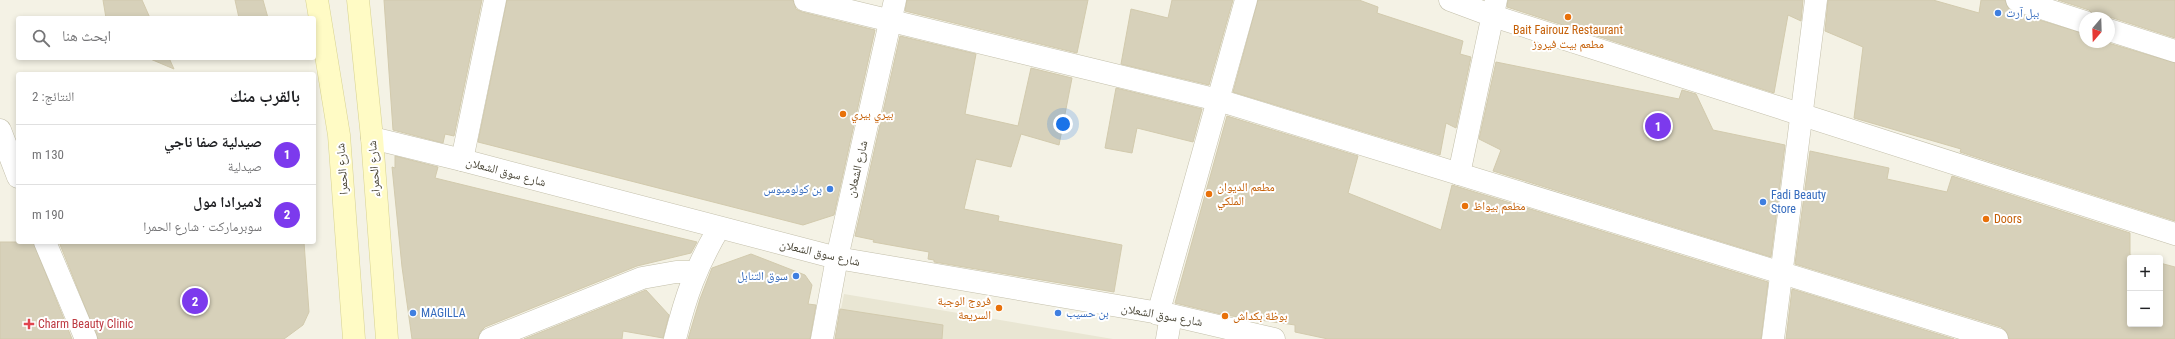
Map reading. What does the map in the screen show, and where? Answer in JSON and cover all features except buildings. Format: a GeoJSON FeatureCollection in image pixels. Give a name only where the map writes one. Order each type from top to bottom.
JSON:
{"type":"FeatureCollection","features":[{"type":"Feature","properties":{"kind":"street","name":"شارع الحمرا"},"geometry":{"type":"LineString","coordinates":[[317,0],[339,135],[354,339]]}},
{"type":"Feature","properties":{"kind":"street","name":"شارع الحمراء"},"geometry":{"type":"LineString","coordinates":[[358,0],[372,138],[387,339]]}},
{"type":"Feature","properties":{"kind":"street"},"geometry":{"type":"LineString","coordinates":[[462,160],[495,0]]}},
{"type":"Feature","properties":{"kind":"street"},"geometry":{"type":"LineString","coordinates":[[805,0],[1218,100],[1997,339]]}},
{"type":"Feature","properties":{"kind":"street","name":"شارع الشعلان"},"geometry":{"type":"LineString","coordinates":[[822,339],[837,258],[895,0]]}},
{"type":"Feature","properties":{"kind":"street"},"geometry":{"type":"LineString","coordinates":[[1167,339],[1164,315],[1218,100],[1246,0]]}},
{"type":"Feature","properties":{"kind":"street"},"geometry":{"type":"LineString","coordinates":[[1450,0],[1494,8],[1801,116],[2175,234]]}},
{"type":"Feature","properties":{"kind":"street"},"geometry":{"type":"LineString","coordinates":[[1773,339],[1816,0]]}},
{"type":"Feature","properties":{"kind":"street"},"geometry":{"type":"LineString","coordinates":[[2017,0],[2079,20]]}},
{"type":"Feature","properties":{"kind":"street"},"geometry":{"type":"LineString","coordinates":[[1459,174],[1494,8]]}},
{"type":"Feature","properties":{"kind":"street"},"geometry":{"type":"LineString","coordinates":[[2115,32],[2175,51]]}},
{"type":"Feature","properties":{"kind":"street"},"geometry":{"type":"LineString","coordinates":[[0,130],[16,172]]}},
{"type":"Feature","properties":{"kind":"street","name":"شارع سوق الشعلان"},"geometry":{"type":"LineString","coordinates":[[372,138],[837,258],[1164,315],[1274,339]]}},
{"type":"Feature","properties":{"kind":"street"},"geometry":{"type":"LineString","coordinates":[[675,339],[686,295],[695,272],[719,228]]}},
{"type":"Feature","properties":{"kind":"street"},"geometry":{"type":"LineString","coordinates":[[46,244],[86,339]]}},
{"type":"Feature","properties":{"kind":"street"},"geometry":{"type":"LineString","coordinates":[[490,339],[642,278],[676,272],[695,272]]}},
{"type":"Feature","properties":{"kind":"shaded area"},"geometry":{"type":"Polygon","coordinates":[[[844,294],[1113,339],[835,339],[844,294]]]}},
{"type":"Feature","properties":{"kind":"place","name":"ببل آرت"},"geometry":{"type":"Point","coordinates":[1998,13]}},
{"type":"Feature","properties":{"kind":"place","name":"Bait Fairouz Restaurant مطعم بيت فيروز"},"geometry":{"type":"Point","coordinates":[1568,17]}},
{"type":"Feature","properties":{"kind":"place","name":"بيري بيري"},"geometry":{"type":"Point","coordinates":[843,114]}},
{"type":"Feature","properties":{"kind":"place","name":"صيدلية صفا ناجي"},"geometry":{"type":"Point","coordinates":[1658,126]}},
{"type":"Feature","properties":{"kind":"place","name":"بن كولومبوس"},"geometry":{"type":"Point","coordinates":[830,189]}},
{"type":"Feature","properties":{"kind":"place","name":"مطعم الديوان الملكي"},"geometry":{"type":"Point","coordinates":[1209,194]}},
{"type":"Feature","properties":{"kind":"place","name":"Fadi Beauty Store"},"geometry":{"type":"Point","coordinates":[1763,202]}},
{"type":"Feature","properties":{"kind":"place","name":"مطعم بيواظ"},"geometry":{"type":"Point","coordinates":[1465,206]}},
{"type":"Feature","properties":{"kind":"place","name":"Doors"},"geometry":{"type":"Point","coordinates":[1986,219]}},
{"type":"Feature","properties":{"kind":"place","name":"سوق التنابل"},"geometry":{"type":"Point","coordinates":[796,276]}},
{"type":"Feature","properties":{"kind":"place","name":"لاميرادا مول"},"geometry":{"type":"Point","coordinates":[195,301]}},
{"type":"Feature","properties":{"kind":"place","name":"فروج الوجبة السريعة"},"geometry":{"type":"Point","coordinates":[999,308]}},
{"type":"Feature","properties":{"kind":"place","name":"MAGILLA"},"geometry":{"type":"Point","coordinates":[413,313]}},
{"type":"Feature","properties":{"kind":"place","name":"بن حسيب"},"geometry":{"type":"Point","coordinates":[1058,313]}},
{"type":"Feature","properties":{"kind":"place","name":"بوظة بكداش"},"geometry":{"type":"Point","coordinates":[1225,316]}},
{"type":"Feature","properties":{"kind":"place","name":"Charm Beauty Clinic"},"geometry":{"type":"Point","coordinates":[29,324]}}]}
